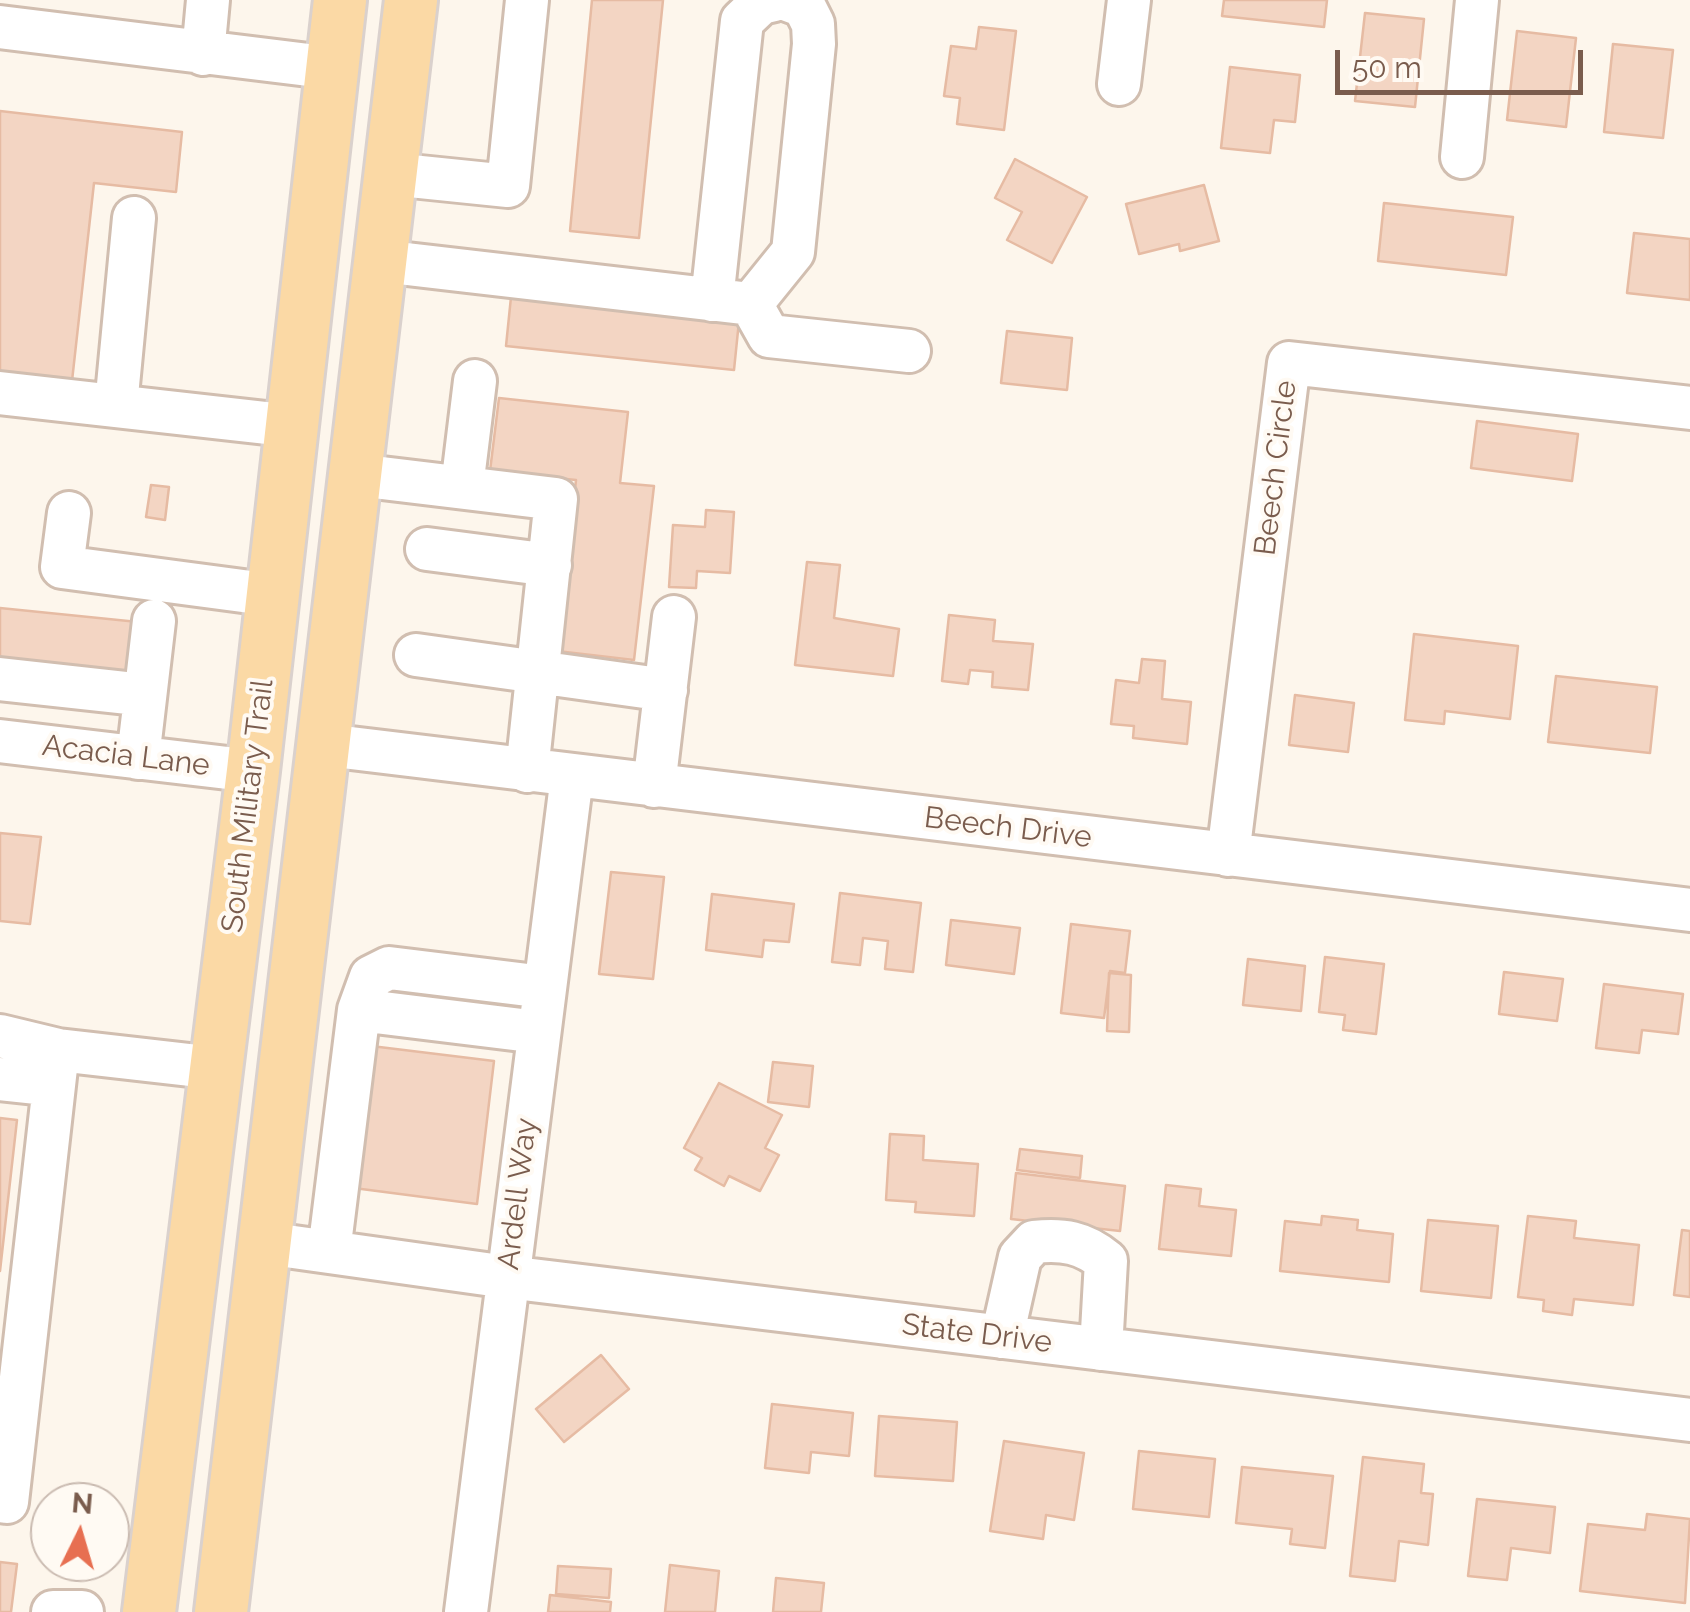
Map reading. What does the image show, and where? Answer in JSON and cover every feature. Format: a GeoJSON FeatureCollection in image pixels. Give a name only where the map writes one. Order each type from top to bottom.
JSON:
{"type":"FeatureCollection","features":[{"type":"Feature","properties":{"kind":"main road","name":"South Military Trail"},"geometry":{"type":"LineString","coordinates":[[149,1612],[253,771],[340,0]]}},
{"type":"Feature","properties":{"kind":"main road"},"geometry":{"type":"LineString","coordinates":[[221,1612],[411,0]]}},
{"type":"Feature","properties":{"kind":"main road"},"geometry":{"type":"LineString","coordinates":[[310,281],[323,357],[320,450],[294,699],[301,726],[326,746]]}},
{"type":"Feature","properties":{"kind":"main road"},"geometry":{"type":"LineString","coordinates":[[253,771],[272,792],[283,836],[256,1083],[271,1189]]}},
{"type":"Feature","properties":{"kind":"street"},"geometry":{"type":"LineString","coordinates":[[203,54],[208,0]]}},
{"type":"Feature","properties":{"kind":"street"},"geometry":{"type":"LineString","coordinates":[[391,174],[508,186],[527,0]]}},
{"type":"Feature","properties":{"kind":"street"},"geometry":{"type":"LineString","coordinates":[[731,302],[742,21],[761,3],[774,0]]}},
{"type":"Feature","properties":{"kind":"street"},"geometry":{"type":"LineString","coordinates":[[731,302],[793,252],[814,44],[813,24],[804,6],[788,0]]}},
{"type":"Feature","properties":{"kind":"street"},"geometry":{"type":"LineString","coordinates":[[1119,84],[1130,0]]}},
{"type":"Feature","properties":{"kind":"street"},"geometry":{"type":"LineString","coordinates":[[1462,157],[1478,0]]}},
{"type":"Feature","properties":{"kind":"street"},"geometry":{"type":"LineString","coordinates":[[0,28],[332,68]]}},
{"type":"Feature","properties":{"kind":"street"},"geometry":{"type":"LineString","coordinates":[[116,406],[134,218]]}},
{"type":"Feature","properties":{"kind":"street"},"geometry":{"type":"LineString","coordinates":[[381,261],[731,302],[769,336],[909,351]]}},
{"type":"Feature","properties":{"kind":"street","name":"Beech Circle"},"geometry":{"type":"LineString","coordinates":[[1228,855],[1289,363],[1690,408]]}},
{"type":"Feature","properties":{"kind":"street"},"geometry":{"type":"LineString","coordinates":[[462,488],[475,381]]}},
{"type":"Feature","properties":{"kind":"street"},"geometry":{"type":"LineString","coordinates":[[0,393],[293,426]]}},
{"type":"Feature","properties":{"kind":"street"},"geometry":{"type":"LineString","coordinates":[[357,475],[556,499],[527,771]]}},
{"type":"Feature","properties":{"kind":"street"},"geometry":{"type":"LineString","coordinates":[[69,513],[62,566],[273,595]]}},
{"type":"Feature","properties":{"kind":"street"},"geometry":{"type":"LineString","coordinates":[[427,549],[550,565]]}},
{"type":"Feature","properties":{"kind":"street"},"geometry":{"type":"LineString","coordinates":[[654,786],[674,617]]}},
{"type":"Feature","properties":{"kind":"street"},"geometry":{"type":"LineString","coordinates":[[138,758],[154,621]]}},
{"type":"Feature","properties":{"kind":"street"},"geometry":{"type":"LineString","coordinates":[[416,655],[666,690]]}},
{"type":"Feature","properties":{"kind":"street"},"geometry":{"type":"LineString","coordinates":[[0,679],[145,695]]}},
{"type":"Feature","properties":{"kind":"street","name":"Acacia Lane"},"geometry":{"type":"LineString","coordinates":[[0,742],[253,771]]}},
{"type":"Feature","properties":{"kind":"street","name":"Beech Drive"},"geometry":{"type":"LineString","coordinates":[[326,746],[1690,910]]}},
{"type":"Feature","properties":{"kind":"street","name":"Ardell Way"},"geometry":{"type":"LineString","coordinates":[[466,1612],[572,776]]}},
{"type":"Feature","properties":{"kind":"street"},"geometry":{"type":"LineString","coordinates":[[329,1252],[359,1010],[371,977],[389,968],[544,987]]}},
{"type":"Feature","properties":{"kind":"street"},"geometry":{"type":"LineString","coordinates":[[359,1010],[538,1032]]}},
{"type":"Feature","properties":{"kind":"street"},"geometry":{"type":"LineString","coordinates":[[0,1036],[56,1068]]}},
{"type":"Feature","properties":{"kind":"street"},"geometry":{"type":"LineString","coordinates":[[0,1501],[7,1502],[9,1397],[56,1068]]}},
{"type":"Feature","properties":{"kind":"street"},"geometry":{"type":"LineString","coordinates":[[0,1079],[56,1068],[216,1068]]}},
{"type":"Feature","properties":{"kind":"street"},"geometry":{"type":"LineString","coordinates":[[1002,1336],[1020,1257],[1034,1242],[1061,1239],[1090,1247],[1106,1261],[1101,1348]]}},
{"type":"Feature","properties":{"kind":"street","name":"State Drive"},"geometry":{"type":"LineString","coordinates":[[265,1243],[507,1277],[1690,1420]]}},
{"type":"Feature","properties":{"kind":"street"},"geometry":{"type":"LineString","coordinates":[[53,1612],[82,1612]]}},
{"type":"Feature","properties":{"kind":"building"},"geometry":{"type":"Polygon","coordinates":[[[592,0],[663,0],[639,238],[570,231],[592,0]]]}},
{"type":"Feature","properties":{"kind":"building"},"geometry":{"type":"Polygon","coordinates":[[[1224,0],[1327,0],[1324,27],[1222,16],[1224,0]]]}},
{"type":"Feature","properties":{"kind":"building"},"geometry":{"type":"Polygon","coordinates":[[[1365,13],[1424,19],[1415,107],[1355,101],[1365,13]]]}},
{"type":"Feature","properties":{"kind":"building"},"geometry":{"type":"Polygon","coordinates":[[[979,27],[1016,31],[1004,130],[957,124],[960,98],[944,96],[951,46],[976,49],[979,27]]]}},
{"type":"Feature","properties":{"kind":"building"},"geometry":{"type":"Polygon","coordinates":[[[1517,31],[1576,38],[1566,127],[1507,120],[1517,31]]]}},
{"type":"Feature","properties":{"kind":"building"},"geometry":{"type":"Polygon","coordinates":[[[1613,44],[1673,50],[1663,138],[1604,132],[1613,44]]]}},
{"type":"Feature","properties":{"kind":"building"},"geometry":{"type":"Polygon","coordinates":[[[1230,67],[1300,75],[1295,122],[1274,120],[1270,153],[1221,148],[1230,67]]]}},
{"type":"Feature","properties":{"kind":"building"},"geometry":{"type":"Polygon","coordinates":[[[0,111],[182,132],[176,192],[94,183],[71,390],[0,382],[0,111]]]}},
{"type":"Feature","properties":{"kind":"building"},"geometry":{"type":"Polygon","coordinates":[[[1015,159],[1087,197],[1052,263],[1007,240],[1022,212],[995,198],[1015,159]]]}},
{"type":"Feature","properties":{"kind":"building"},"geometry":{"type":"Polygon","coordinates":[[[1204,185],[1219,241],[1180,251],[1179,244],[1139,254],[1126,204],[1204,185]]]}},
{"type":"Feature","properties":{"kind":"building"},"geometry":{"type":"Polygon","coordinates":[[[1384,203],[1513,217],[1506,275],[1378,261],[1384,203]]]}},
{"type":"Feature","properties":{"kind":"building"},"geometry":{"type":"Polygon","coordinates":[[[1634,233],[1690,239],[1690,300],[1627,293],[1634,233]]]}},
{"type":"Feature","properties":{"kind":"building"},"geometry":{"type":"Polygon","coordinates":[[[511,297],[739,321],[734,370],[506,346],[511,297]]]}},
{"type":"Feature","properties":{"kind":"building"},"geometry":{"type":"Polygon","coordinates":[[[1007,331],[1072,338],[1067,390],[1001,383],[1007,331]]]}},
{"type":"Feature","properties":{"kind":"building"},"geometry":{"type":"Polygon","coordinates":[[[499,398],[628,412],[620,483],[654,486],[634,660],[557,651],[576,480],[490,471],[499,398]]]}},
{"type":"Feature","properties":{"kind":"building"},"geometry":{"type":"Polygon","coordinates":[[[1477,421],[1578,434],[1572,481],[1471,468],[1477,421]]]}},
{"type":"Feature","properties":{"kind":"building"},"geometry":{"type":"Polygon","coordinates":[[[151,485],[169,487],[165,520],[146,517],[151,485]]]}},
{"type":"Feature","properties":{"kind":"building"},"geometry":{"type":"Polygon","coordinates":[[[706,510],[734,512],[730,573],[697,571],[696,588],[669,587],[673,525],[705,527],[706,510]]]}},
{"type":"Feature","properties":{"kind":"building"},"geometry":{"type":"Polygon","coordinates":[[[807,562],[840,565],[834,618],[899,629],[893,676],[795,665],[807,562]]]}},
{"type":"Feature","properties":{"kind":"building"},"geometry":{"type":"Polygon","coordinates":[[[0,608],[138,622],[133,672],[0,658],[0,608]]]}},
{"type":"Feature","properties":{"kind":"building"},"geometry":{"type":"Polygon","coordinates":[[[949,615],[995,620],[993,641],[1033,644],[1028,690],[992,687],[993,672],[970,670],[968,684],[942,681],[949,615]]]}},
{"type":"Feature","properties":{"kind":"building"},"geometry":{"type":"Polygon","coordinates":[[[1414,634],[1518,646],[1510,719],[1445,711],[1444,724],[1405,720],[1414,634]]]}},
{"type":"Feature","properties":{"kind":"building"},"geometry":{"type":"Polygon","coordinates":[[[1142,659],[1165,661],[1162,699],[1191,702],[1187,744],[1133,738],[1134,726],[1111,724],[1116,680],[1139,683],[1142,659]]]}},
{"type":"Feature","properties":{"kind":"building"},"geometry":{"type":"Polygon","coordinates":[[[1556,676],[1657,687],[1650,753],[1548,742],[1556,676]]]}},
{"type":"Feature","properties":{"kind":"building"},"geometry":{"type":"Polygon","coordinates":[[[1295,695],[1354,703],[1348,752],[1289,745],[1295,695]]]}},
{"type":"Feature","properties":{"kind":"building"},"geometry":{"type":"Polygon","coordinates":[[[0,833],[41,837],[30,924],[0,921],[0,833]]]}},
{"type":"Feature","properties":{"kind":"building"},"geometry":{"type":"Polygon","coordinates":[[[611,872],[664,877],[653,979],[599,974],[611,872]]]}},
{"type":"Feature","properties":{"kind":"building"},"geometry":{"type":"Polygon","coordinates":[[[840,893],[921,903],[913,972],[885,969],[888,941],[863,938],[860,965],[832,962],[840,893]]]}},
{"type":"Feature","properties":{"kind":"building"},"geometry":{"type":"Polygon","coordinates":[[[712,894],[794,904],[789,942],[764,940],[762,957],[706,950],[712,894]]]}},
{"type":"Feature","properties":{"kind":"building"},"geometry":{"type":"Polygon","coordinates":[[[951,920],[1020,928],[1014,974],[946,965],[951,920]]]}},
{"type":"Feature","properties":{"kind":"building"},"geometry":{"type":"Polygon","coordinates":[[[1071,924],[1130,931],[1125,973],[1110,971],[1104,1018],[1061,1013],[1071,924]]]}},
{"type":"Feature","properties":{"kind":"building"},"geometry":{"type":"Polygon","coordinates":[[[1325,957],[1384,964],[1376,1034],[1343,1030],[1345,1015],[1319,1012],[1325,957]]]}},
{"type":"Feature","properties":{"kind":"building"},"geometry":{"type":"Polygon","coordinates":[[[1248,959],[1305,966],[1301,1011],[1243,1005],[1248,959]]]}},
{"type":"Feature","properties":{"kind":"building"},"geometry":{"type":"Polygon","coordinates":[[[1504,972],[1563,979],[1557,1021],[1499,1014],[1504,972]]]}},
{"type":"Feature","properties":{"kind":"building"},"geometry":{"type":"Polygon","coordinates":[[[1109,973],[1131,975],[1129,1032],[1107,1031],[1109,973]]]}},
{"type":"Feature","properties":{"kind":"building"},"geometry":{"type":"Polygon","coordinates":[[[1604,984],[1683,994],[1678,1034],[1642,1030],[1639,1053],[1596,1048],[1604,984]]]}},
{"type":"Feature","properties":{"kind":"building"},"geometry":{"type":"Polygon","coordinates":[[[363,1045],[494,1061],[477,1204],[346,1187],[363,1045]]]}},
{"type":"Feature","properties":{"kind":"building"},"geometry":{"type":"Polygon","coordinates":[[[773,1062],[813,1066],[809,1107],[768,1102],[773,1062]]]}},
{"type":"Feature","properties":{"kind":"building"},"geometry":{"type":"Polygon","coordinates":[[[719,1083],[782,1115],[765,1148],[779,1155],[760,1191],[729,1176],[724,1186],[695,1170],[702,1158],[684,1148],[719,1083]]]}},
{"type":"Feature","properties":{"kind":"building"},"geometry":{"type":"Polygon","coordinates":[[[0,1118],[17,1120],[0,1271],[0,1118]]]}},
{"type":"Feature","properties":{"kind":"building"},"geometry":{"type":"Polygon","coordinates":[[[890,1134],[924,1136],[923,1160],[978,1164],[974,1216],[915,1212],[916,1202],[886,1200],[890,1134]]]}},
{"type":"Feature","properties":{"kind":"building"},"geometry":{"type":"Polygon","coordinates":[[[1020,1149],[1082,1156],[1080,1178],[1017,1170],[1020,1149]]]}},
{"type":"Feature","properties":{"kind":"building"},"geometry":{"type":"Polygon","coordinates":[[[1016,1173],[1125,1186],[1120,1231],[1011,1219],[1016,1173]]]}},
{"type":"Feature","properties":{"kind":"building"},"geometry":{"type":"Polygon","coordinates":[[[1166,1185],[1201,1189],[1199,1206],[1236,1210],[1231,1256],[1159,1249],[1166,1185]]]}},
{"type":"Feature","properties":{"kind":"building"},"geometry":{"type":"Polygon","coordinates":[[[1322,1216],[1358,1220],[1357,1230],[1393,1234],[1389,1282],[1280,1271],[1285,1221],[1321,1225],[1322,1216]]]}},
{"type":"Feature","properties":{"kind":"building"},"geometry":{"type":"Polygon","coordinates":[[[1528,1216],[1576,1221],[1574,1238],[1639,1245],[1633,1305],[1574,1299],[1572,1315],[1543,1311],[1544,1300],[1518,1297],[1528,1216]]]}},
{"type":"Feature","properties":{"kind":"building"},"geometry":{"type":"Polygon","coordinates":[[[1428,1220],[1498,1226],[1491,1298],[1421,1291],[1428,1220]]]}},
{"type":"Feature","properties":{"kind":"building"},"geometry":{"type":"Polygon","coordinates":[[[1682,1230],[1690,1231],[1690,1297],[1674,1295],[1682,1230]]]}},
{"type":"Feature","properties":{"kind":"building"},"geometry":{"type":"Polygon","coordinates":[[[601,1355],[629,1389],[564,1442],[536,1409],[601,1355]]]}},
{"type":"Feature","properties":{"kind":"building"},"geometry":{"type":"Polygon","coordinates":[[[772,1404],[853,1413],[849,1456],[811,1452],[809,1473],[765,1468],[772,1404]]]}},
{"type":"Feature","properties":{"kind":"building"},"geometry":{"type":"Polygon","coordinates":[[[879,1416],[957,1422],[953,1481],[875,1476],[879,1416]]]}},
{"type":"Feature","properties":{"kind":"building"},"geometry":{"type":"Polygon","coordinates":[[[1004,1441],[1084,1453],[1074,1520],[1046,1515],[1043,1539],[990,1531],[1004,1441]]]}},
{"type":"Feature","properties":{"kind":"building"},"geometry":{"type":"Polygon","coordinates":[[[1139,1451],[1215,1459],[1209,1517],[1133,1509],[1139,1451]]]}},
{"type":"Feature","properties":{"kind":"building"},"geometry":{"type":"Polygon","coordinates":[[[1363,1457],[1424,1464],[1421,1493],[1433,1494],[1428,1545],[1399,1541],[1395,1581],[1350,1576],[1363,1457]]]}},
{"type":"Feature","properties":{"kind":"building"},"geometry":{"type":"Polygon","coordinates":[[[1242,1467],[1333,1476],[1325,1548],[1290,1544],[1292,1529],[1236,1523],[1242,1467]]]}},
{"type":"Feature","properties":{"kind":"building"},"geometry":{"type":"Polygon","coordinates":[[[1477,1499],[1555,1507],[1550,1553],[1511,1548],[1507,1580],[1468,1576],[1477,1499]]]}},
{"type":"Feature","properties":{"kind":"building"},"geometry":{"type":"Polygon","coordinates":[[[1647,1514],[1690,1519],[1685,1603],[1580,1591],[1588,1524],[1645,1530],[1647,1514]]]}},
{"type":"Feature","properties":{"kind":"building"},"geometry":{"type":"Polygon","coordinates":[[[0,1562],[17,1564],[11,1612],[0,1612],[0,1562]]]}},
{"type":"Feature","properties":{"kind":"building"},"geometry":{"type":"Polygon","coordinates":[[[670,1565],[719,1571],[715,1612],[665,1612],[670,1565]]]}},
{"type":"Feature","properties":{"kind":"building"},"geometry":{"type":"Polygon","coordinates":[[[558,1566],[611,1569],[609,1598],[556,1594],[558,1566]]]}},
{"type":"Feature","properties":{"kind":"building"},"geometry":{"type":"Polygon","coordinates":[[[776,1578],[824,1583],[821,1612],[773,1612],[776,1578]]]}},
{"type":"Feature","properties":{"kind":"building"},"geometry":{"type":"Polygon","coordinates":[[[550,1595],[611,1602],[610,1612],[548,1612],[550,1595]]]}}]}
